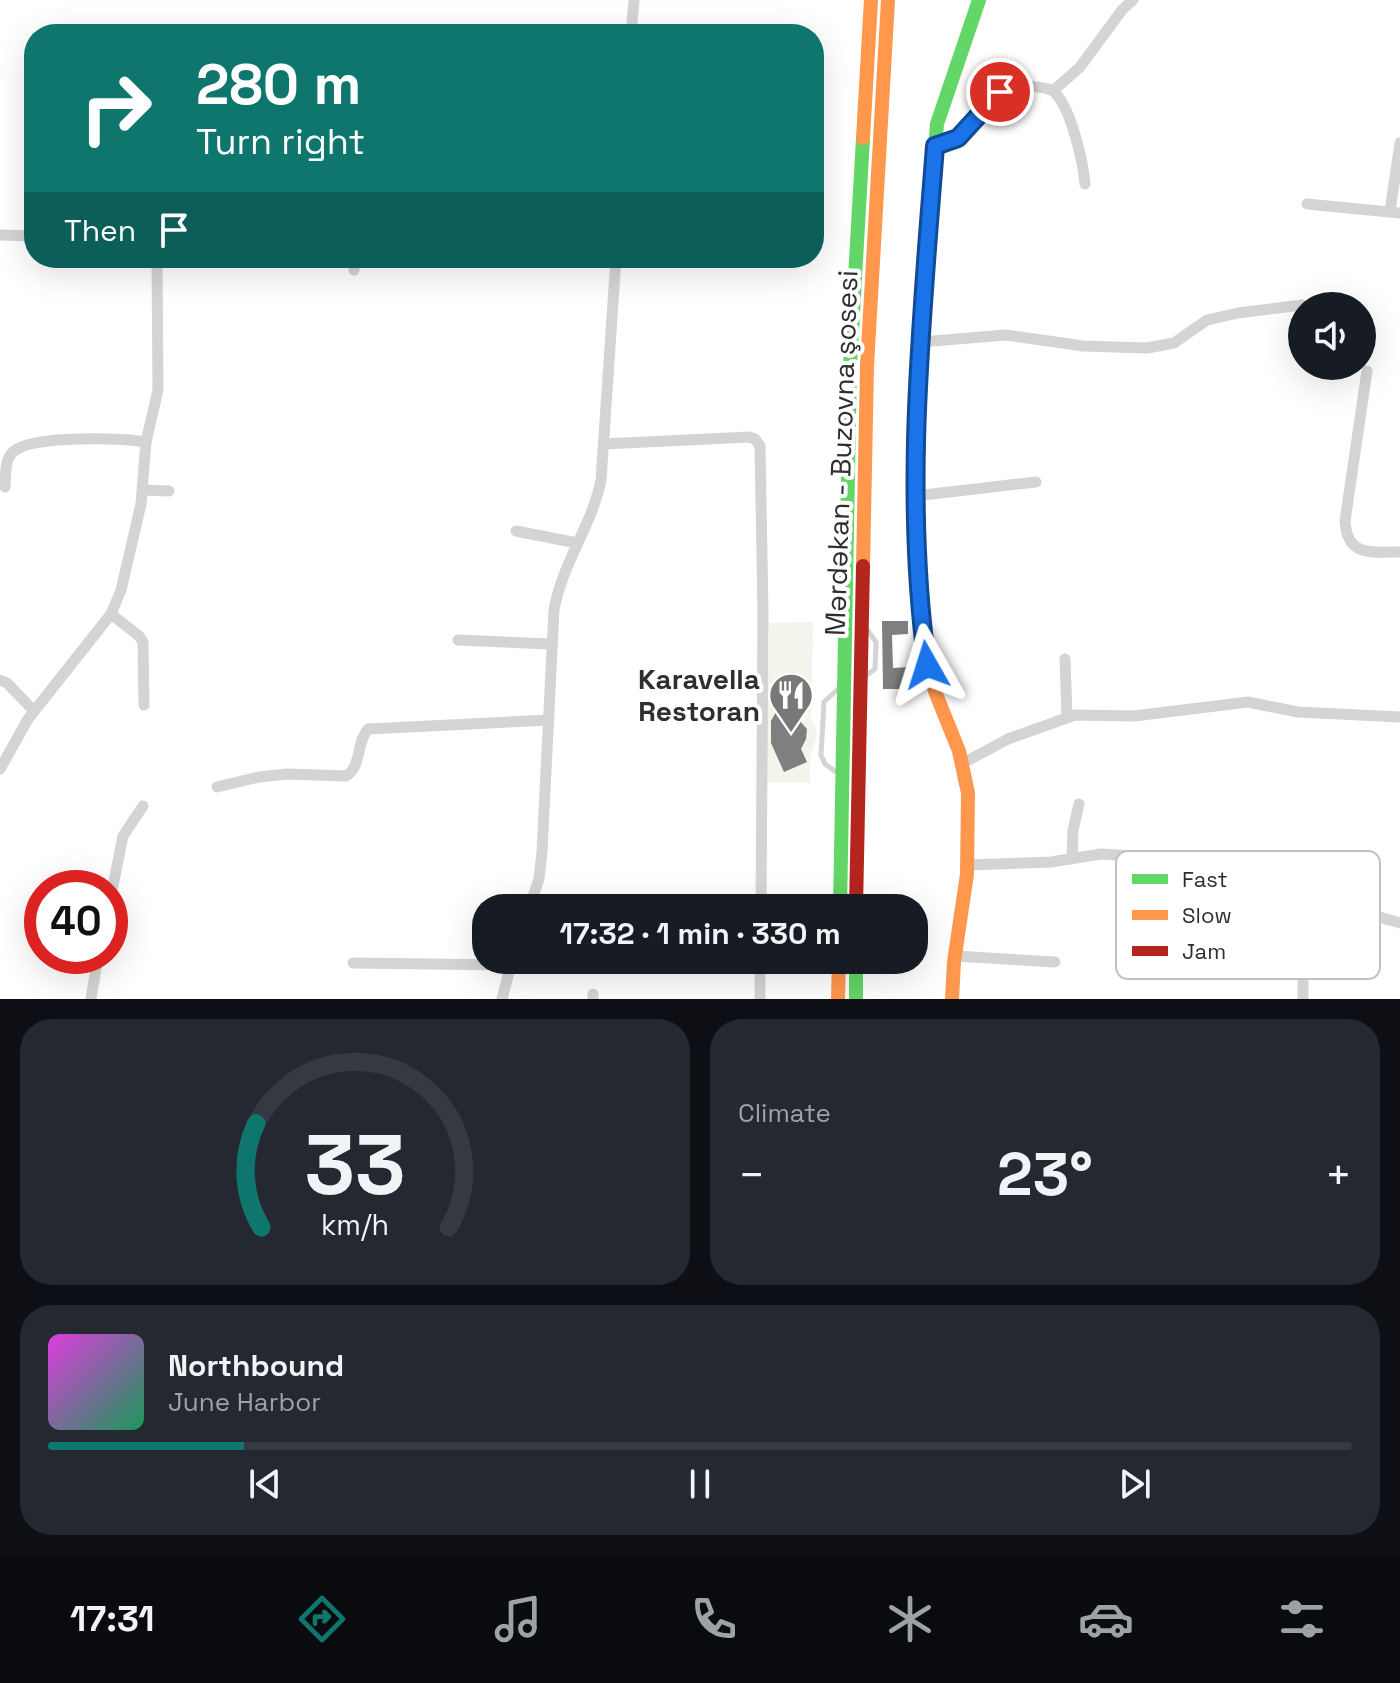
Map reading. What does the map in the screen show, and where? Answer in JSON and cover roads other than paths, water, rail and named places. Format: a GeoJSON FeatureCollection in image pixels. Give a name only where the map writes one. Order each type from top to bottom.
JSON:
{"type":"FeatureCollection","features":[{"type":"Feature","properties":{"kind":"main road","name":"Mərdəkan - Buzovna şosesi"},"geometry":{"type":"LineString","coordinates":[[840,894],[851,351],[871,0]]}},
{"type":"Feature","properties":{"kind":"main road","name":"Mərdəkan - Buzovna şosesi"},"geometry":{"type":"LineString","coordinates":[[856,894],[867,366],[888,0]]}},
{"type":"Feature","properties":{"kind":"main road"},"geometry":{"type":"LineString","coordinates":[[952,999],[955,956],[965,900],[968,796],[963,763],[933,689],[927,665],[915,496],[920,342],[935,146],[941,109],[979,0]]}},
{"type":"Feature","properties":{"kind":"main road"},"geometry":{"type":"LineString","coordinates":[[838,999],[839,974]]}},
{"type":"Feature","properties":{"kind":"main road"},"geometry":{"type":"LineString","coordinates":[[856,974],[856,999]]}},
{"type":"Feature","properties":{"kind":"street"},"geometry":{"type":"LineString","coordinates":[[632,24],[634,0]]}},
{"type":"Feature","properties":{"kind":"street"},"geometry":{"type":"LineString","coordinates":[[1053,91],[1080,67],[1122,10],[1133,0]]}},
{"type":"Feature","properties":{"kind":"street"},"geometry":{"type":"LineString","coordinates":[[935,146],[958,138],[1000,92],[1010,86],[1018,84],[1053,91],[1078,143],[1085,184]]}},
{"type":"Feature","properties":{"kind":"street"},"geometry":{"type":"LineString","coordinates":[[1307,204],[1395,212],[1400,143]]}},
{"type":"Feature","properties":{"kind":"street"},"geometry":{"type":"LineString","coordinates":[[0,235],[24,236]]}},
{"type":"Feature","properties":{"kind":"street"},"geometry":{"type":"LineString","coordinates":[[0,769],[34,711],[111,614],[125,578],[143,490],[146,442],[158,390],[157,268]]}},
{"type":"Feature","properties":{"kind":"street"},"geometry":{"type":"LineString","coordinates":[[534,894],[542,852],[550,644],[560,581],[599,494],[615,268]]}},
{"type":"Feature","properties":{"kind":"street"},"geometry":{"type":"LineString","coordinates":[[920,342],[1006,335],[1083,346],[1147,348],[1174,343],[1207,320],[1288,307]]}},
{"type":"Feature","properties":{"kind":"street"},"geometry":{"type":"LineString","coordinates":[[1366,380],[1345,521],[1346,536],[1352,545],[1363,551],[1400,552]]}},
{"type":"Feature","properties":{"kind":"street"},"geometry":{"type":"LineString","coordinates":[[604,444],[749,437],[760,446],[763,613],[761,894]]}},
{"type":"Feature","properties":{"kind":"street"},"geometry":{"type":"LineString","coordinates":[[5,487],[7,460],[13,452],[23,447],[75,439],[116,438],[146,442]]}},
{"type":"Feature","properties":{"kind":"street"},"geometry":{"type":"LineString","coordinates":[[915,496],[1036,482]]}},
{"type":"Feature","properties":{"kind":"street"},"geometry":{"type":"LineString","coordinates":[[143,490],[169,491]]}},
{"type":"Feature","properties":{"kind":"street"},"geometry":{"type":"LineString","coordinates":[[516,531],[577,543]]}},
{"type":"Feature","properties":{"kind":"street"},"geometry":{"type":"LineString","coordinates":[[111,614],[143,642],[144,705]]}},
{"type":"Feature","properties":{"kind":"street"},"geometry":{"type":"LineString","coordinates":[[458,640],[550,644]]}},
{"type":"Feature","properties":{"kind":"street"},"geometry":{"type":"LineString","coordinates":[[1065,659],[1067,717]]}},
{"type":"Feature","properties":{"kind":"street"},"geometry":{"type":"LineString","coordinates":[[0,680],[7,683],[34,711]]}},
{"type":"Feature","properties":{"kind":"street"},"geometry":{"type":"LineString","coordinates":[[963,763],[1008,739],[1067,717],[1086,714],[1134,716],[1248,702],[1298,712],[1400,717]]}},
{"type":"Feature","properties":{"kind":"street"},"geometry":{"type":"LineString","coordinates":[[217,787],[287,774],[346,776],[355,766],[360,742],[368,729],[548,720]]}},
{"type":"Feature","properties":{"kind":"street"},"geometry":{"type":"LineString","coordinates":[[1072,858],[1073,830],[1079,804]]}},
{"type":"Feature","properties":{"kind":"street"},"geometry":{"type":"LineString","coordinates":[[116,870],[123,836],[143,806]]}},
{"type":"Feature","properties":{"kind":"street"},"geometry":{"type":"LineString","coordinates":[[967,865],[1051,862],[1101,854],[1116,855]]}},
{"type":"Feature","properties":{"kind":"street"},"geometry":{"type":"LineString","coordinates":[[1380,917],[1400,923]]}},
{"type":"Feature","properties":{"kind":"street"},"geometry":{"type":"LineString","coordinates":[[955,956],[1055,962]]}},
{"type":"Feature","properties":{"kind":"street"},"geometry":{"type":"LineString","coordinates":[[353,963],[472,963]]}},
{"type":"Feature","properties":{"kind":"street"},"geometry":{"type":"LineString","coordinates":[[91,999],[95,974]]}},
{"type":"Feature","properties":{"kind":"street"},"geometry":{"type":"LineString","coordinates":[[502,999],[509,974]]}},
{"type":"Feature","properties":{"kind":"street"},"geometry":{"type":"LineString","coordinates":[[760,974],[760,999]]}},
{"type":"Feature","properties":{"kind":"street"},"geometry":{"type":"LineString","coordinates":[[1303,982],[1303,999]]}},
{"type":"Feature","properties":{"kind":"lane"},"geometry":{"type":"LineString","coordinates":[[842,776],[825,764],[821,755],[824,702],[843,684]]}},
{"type":"Feature","properties":{"kind":"place","name":"Karavella Restoran"},"geometry":{"type":"Point","coordinates":[791,734]}}]}
